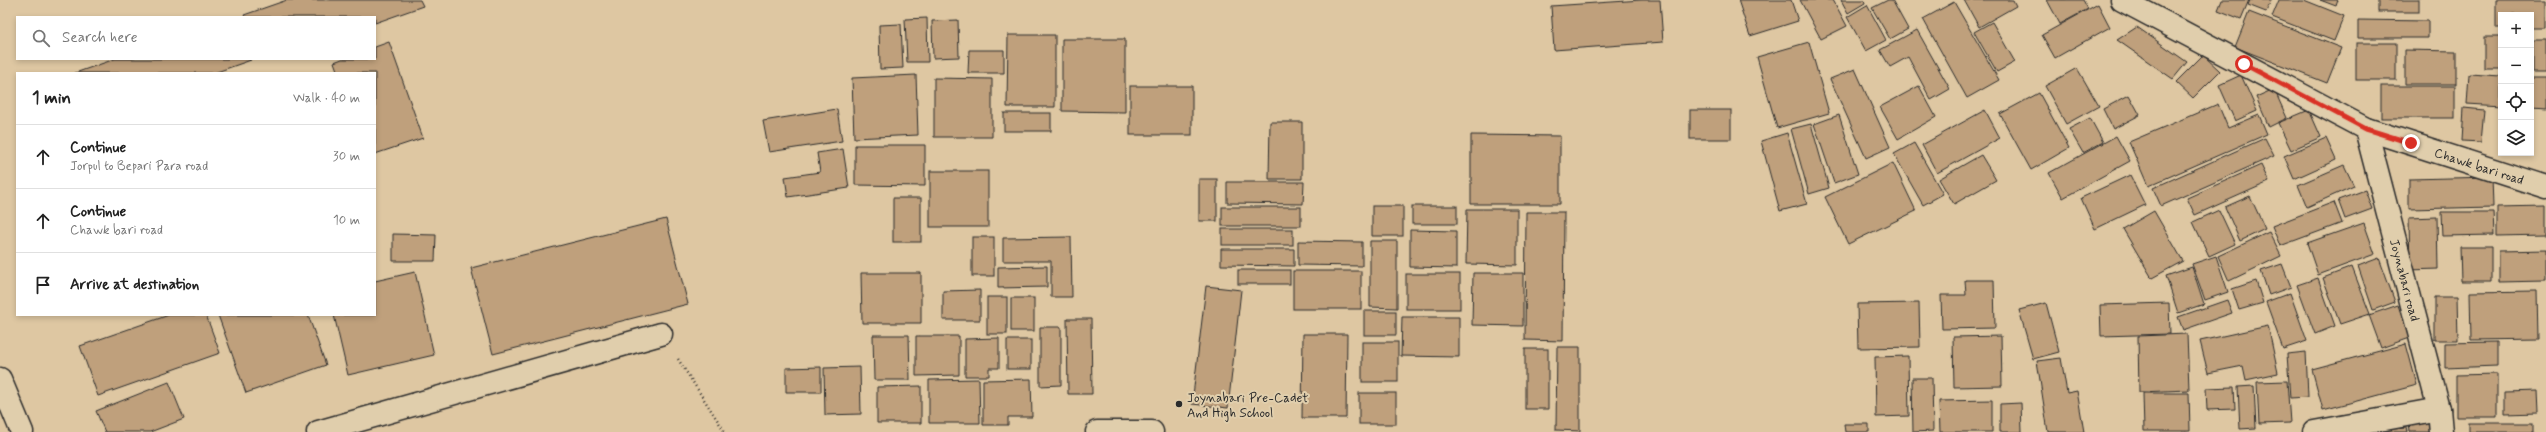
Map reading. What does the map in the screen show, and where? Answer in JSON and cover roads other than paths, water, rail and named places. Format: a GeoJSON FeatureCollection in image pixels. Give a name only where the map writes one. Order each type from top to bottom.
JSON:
{"type":"FeatureCollection","features":[{"type":"Feature","properties":{"kind":"main road","name":"Chawk bari road"},"geometry":{"type":"LineString","coordinates":[[2122,0],[2366,129],[2546,187]]}},
{"type":"Feature","properties":{"kind":"main road","name":"Joynabari road"},"geometry":{"type":"LineString","coordinates":[[2366,129],[2439,408],[2441,432]]}},
{"type":"Feature","properties":{"kind":"main road"},"geometry":{"type":"LineString","coordinates":[[318,432],[661,334]]}},
{"type":"Feature","properties":{"kind":"main road"},"geometry":{"type":"LineString","coordinates":[[0,379],[22,432]]}},
{"type":"Feature","properties":{"kind":"main road"},"geometry":{"type":"LineString","coordinates":[[2314,432],[2439,408]]}},
{"type":"Feature","properties":{"kind":"main road"},"geometry":{"type":"LineString","coordinates":[[1097,432],[1152,432]]}},
{"type":"Feature","properties":{"kind":"place","name":"Joynabari Pre-Cadet And High School"},"geometry":{"type":"Point","coordinates":[1179,404]}}]}
